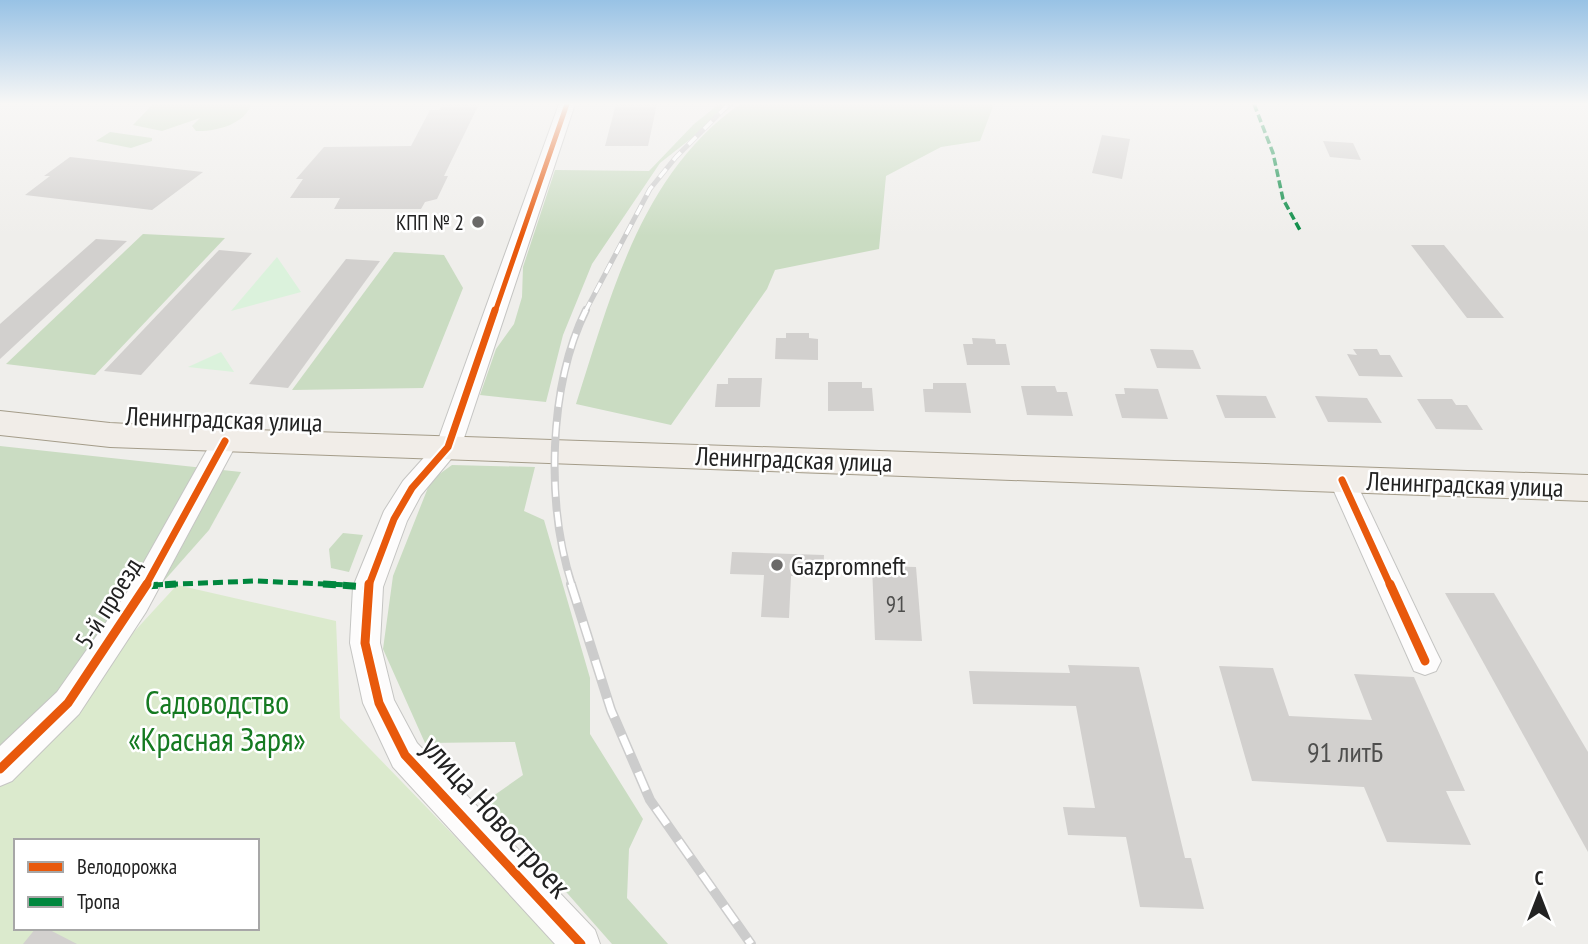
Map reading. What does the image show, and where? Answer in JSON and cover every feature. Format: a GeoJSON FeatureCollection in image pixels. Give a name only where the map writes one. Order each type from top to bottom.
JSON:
{"type":"FeatureCollection","features":[{"type":"Feature","properties":{"kind":"main road","name":"Ленинградская улица"},"geometry":{"type":"LineString","coordinates":[[0,423],[110,435],[225,440],[1588,488]]}},
{"type":"Feature","properties":{"kind":"street"},"geometry":{"type":"LineString","coordinates":[[448,447],[552,148]]}},
{"type":"Feature","properties":{"kind":"street","name":"5-й проезд"},"geometry":{"type":"LineString","coordinates":[[0,769],[75,692],[136,603],[225,440]]}},
{"type":"Feature","properties":{"kind":"street","name":"улица Новостроек"},"geometry":{"type":"LineString","coordinates":[[448,447],[412,488],[394,519],[368,587],[365,643],[379,703],[405,755],[581,944]]}},
{"type":"Feature","properties":{"kind":"street"},"geometry":{"type":"LineString","coordinates":[[1342,480],[1425,661]]}},
{"type":"Feature","properties":{"kind":"green space"},"geometry":{"type":"Polygon","coordinates":[[[671,148],[679,148],[660,163],[592,264],[563,335],[546,402],[480,395],[496,349],[514,324],[522,297],[523,267],[555,170],[649,171],[671,148]]]}},
{"type":"Feature","properties":{"kind":"green space"},"geometry":{"type":"Polygon","coordinates":[[[693,148],[939,148],[886,176],[879,249],[775,270],[767,289],[671,425],[576,404],[602,321],[634,239],[654,201],[693,148]]]}},
{"type":"Feature","properties":{"kind":"green space"},"geometry":{"type":"Polygon","coordinates":[[[143,234],[225,238],[95,375],[6,364],[143,234]]]}},
{"type":"Feature","properties":{"kind":"green space"},"geometry":{"type":"Polygon","coordinates":[[[394,252],[444,255],[463,288],[423,388],[292,390],[394,252]]]}},
{"type":"Feature","properties":{"kind":"green space"},"geometry":{"type":"Polygon","coordinates":[[[277,257],[301,292],[231,311],[277,257]]]}},
{"type":"Feature","properties":{"kind":"green space"},"geometry":{"type":"Polygon","coordinates":[[[221,352],[234,372],[188,367],[221,352]]]}},
{"type":"Feature","properties":{"kind":"green space"},"geometry":{"type":"Polygon","coordinates":[[[0,446],[241,472],[209,530],[94,660],[0,753],[0,446]]]}},
{"type":"Feature","properties":{"kind":"green space"},"geometry":{"type":"Polygon","coordinates":[[[452,465],[535,467],[524,511],[544,520],[590,678],[590,734],[643,819],[629,849],[627,898],[668,944],[612,944],[486,801],[523,775],[515,742],[425,743],[383,649],[393,576],[431,480],[452,465]]]}},
{"type":"Feature","properties":{"kind":"green space"},"geometry":{"type":"Polygon","coordinates":[[[343,533],[363,535],[349,572],[331,568],[329,549],[343,533]]]}},
{"type":"Feature","properties":{"kind":"green space","name":"Садоводство «Красная Заря»"},"geometry":{"type":"Polygon","coordinates":[[[177,585],[336,621],[340,718],[559,944],[0,944],[0,767],[64,708],[177,585]]]}},
{"type":"Feature","properties":{"kind":"building"},"geometry":{"type":"Polygon","coordinates":[[[323,148],[458,148],[444,176],[448,176],[437,199],[425,202],[421,209],[334,209],[340,198],[290,198],[303,179],[296,179],[323,148]]]}},
{"type":"Feature","properties":{"kind":"building"},"geometry":{"type":"Polygon","coordinates":[[[1099,148],[1128,148],[1122,179],[1092,173],[1099,148]]]}},
{"type":"Feature","properties":{"kind":"building"},"geometry":{"type":"Polygon","coordinates":[[[1326,148],[1355,148],[1361,160],[1330,157],[1326,148]]]}},
{"type":"Feature","properties":{"kind":"building"},"geometry":{"type":"Polygon","coordinates":[[[70,157],[203,172],[152,210],[25,195],[50,176],[44,176],[70,157]]]}},
{"type":"Feature","properties":{"kind":"building"},"geometry":{"type":"Polygon","coordinates":[[[96,239],[127,241],[0,359],[0,324],[96,239]]]}},
{"type":"Feature","properties":{"kind":"building"},"geometry":{"type":"Polygon","coordinates":[[[1411,245],[1444,245],[1504,318],[1467,318],[1411,245]]]}},
{"type":"Feature","properties":{"kind":"building"},"geometry":{"type":"Polygon","coordinates":[[[219,250],[252,253],[141,375],[104,371],[219,250]]]}},
{"type":"Feature","properties":{"kind":"building"},"geometry":{"type":"Polygon","coordinates":[[[346,259],[380,261],[288,388],[249,384],[346,259]]]}},
{"type":"Feature","properties":{"kind":"building"},"geometry":{"type":"Polygon","coordinates":[[[786,333],[809,333],[809,338],[818,339],[818,360],[775,359],[776,338],[786,338],[786,333]]]}},
{"type":"Feature","properties":{"kind":"building"},"geometry":{"type":"Polygon","coordinates":[[[972,338],[995,339],[996,344],[1006,344],[1010,365],[967,365],[963,344],[973,344],[972,338]]]}},
{"type":"Feature","properties":{"kind":"building"},"geometry":{"type":"Polygon","coordinates":[[[1150,349],[1193,350],[1201,369],[1157,368],[1150,349]]]}},
{"type":"Feature","properties":{"kind":"building"},"geometry":{"type":"Polygon","coordinates":[[[1353,349],[1377,349],[1380,355],[1390,355],[1403,377],[1359,376],[1347,354],[1357,355],[1353,349]]]}},
{"type":"Feature","properties":{"kind":"building"},"geometry":{"type":"Polygon","coordinates":[[[728,378],[762,378],[760,407],[715,407],[717,384],[728,384],[728,378]]]}},
{"type":"Feature","properties":{"kind":"building"},"geometry":{"type":"Polygon","coordinates":[[[828,382],[862,382],[862,388],[872,388],[874,411],[828,411],[828,382]]]}},
{"type":"Feature","properties":{"kind":"building"},"geometry":{"type":"Polygon","coordinates":[[[933,383],[966,383],[971,413],[925,412],[923,389],[933,389],[933,383]]]}},
{"type":"Feature","properties":{"kind":"building"},"geometry":{"type":"Polygon","coordinates":[[[1021,386],[1055,386],[1057,392],[1067,392],[1073,416],[1027,415],[1021,386]]]}},
{"type":"Feature","properties":{"kind":"building"},"geometry":{"type":"Polygon","coordinates":[[[1124,388],[1158,389],[1168,419],[1122,418],[1115,394],[1125,394],[1124,388]]]}},
{"type":"Feature","properties":{"kind":"building"},"geometry":{"type":"Polygon","coordinates":[[[1216,395],[1266,396],[1276,418],[1225,418],[1216,395]]]}},
{"type":"Feature","properties":{"kind":"building"},"geometry":{"type":"Polygon","coordinates":[[[1315,396],[1367,398],[1382,423],[1328,422],[1315,396]]]}},
{"type":"Feature","properties":{"kind":"building"},"geometry":{"type":"Polygon","coordinates":[[[1417,399],[1452,399],[1456,405],[1467,405],[1483,430],[1436,429],[1417,399]]]}},
{"type":"Feature","properties":{"kind":"building"},"geometry":{"type":"Polygon","coordinates":[[[732,552],[824,555],[823,577],[791,576],[789,618],[761,617],[764,575],[730,574],[732,552]]]}},
{"type":"Feature","properties":{"kind":"building"},"geometry":{"type":"Polygon","coordinates":[[[872,566],[916,567],[922,641],[875,640],[872,566]]]}},
{"type":"Feature","properties":{"kind":"building"},"geometry":{"type":"Polygon","coordinates":[[[1445,593],[1494,593],[1588,752],[1588,852],[1445,593]]]}},
{"type":"Feature","properties":{"kind":"building"},"geometry":{"type":"Polygon","coordinates":[[[1068,665],[1139,667],[1185,858],[1191,858],[1204,909],[1140,907],[1126,837],[1068,835],[1063,807],[1095,808],[1076,706],[973,704],[969,671],[1070,673],[1068,665]]]}},
{"type":"Feature","properties":{"kind":"building"},"geometry":{"type":"Polygon","coordinates":[[[1219,666],[1273,668],[1289,716],[1372,720],[1354,674],[1414,677],[1465,791],[1446,791],[1471,845],[1387,842],[1364,787],[1252,781],[1219,666]]]}},
{"type":"Feature","properties":{"kind":"building"},"geometry":{"type":"Polygon","coordinates":[[[34,930],[50,930],[77,944],[23,944],[34,930]]]}},
{"type":"Feature","properties":{"kind":"railway"},"geometry":{"type":"LineString","coordinates":[[586,311],[650,189],[685,148]]}},
{"type":"Feature","properties":{"kind":"railway"},"geometry":{"type":"LineString","coordinates":[[572,585],[558,519],[555,446],[564,374],[573,341],[586,311]]}},
{"type":"Feature","properties":{"kind":"railway"},"geometry":{"type":"LineString","coordinates":[[571,584],[611,710],[650,800],[751,944]]}},
{"type":"Feature","properties":{"kind":"marked path"},"geometry":{"type":"LineString","coordinates":[[1271,148],[1283,199],[1301,232]]}},
{"type":"Feature","properties":{"kind":"marked path"},"geometry":{"type":"LineString","coordinates":[[145,586],[256,581],[368,587]]}},
{"type":"Feature","properties":{"kind":"cycle path"},"geometry":{"type":"LineString","coordinates":[[552,148],[448,447],[412,488],[394,519],[368,587],[365,643],[379,703],[405,755],[581,944]]}},
{"type":"Feature","properties":{"kind":"cycle path"},"geometry":{"type":"LineString","coordinates":[[0,769],[68,703],[136,603],[225,441]]}},
{"type":"Feature","properties":{"kind":"cycle path"},"geometry":{"type":"LineString","coordinates":[[1342,480],[1425,661]]}},
{"type":"Feature","properties":{"kind":"place","name":"КПП № 2"},"geometry":{"type":"Point","coordinates":[478,222]}},
{"type":"Feature","properties":{"kind":"place","name":"Gazpromneft"},"geometry":{"type":"Point","coordinates":[777,565]}}]}
